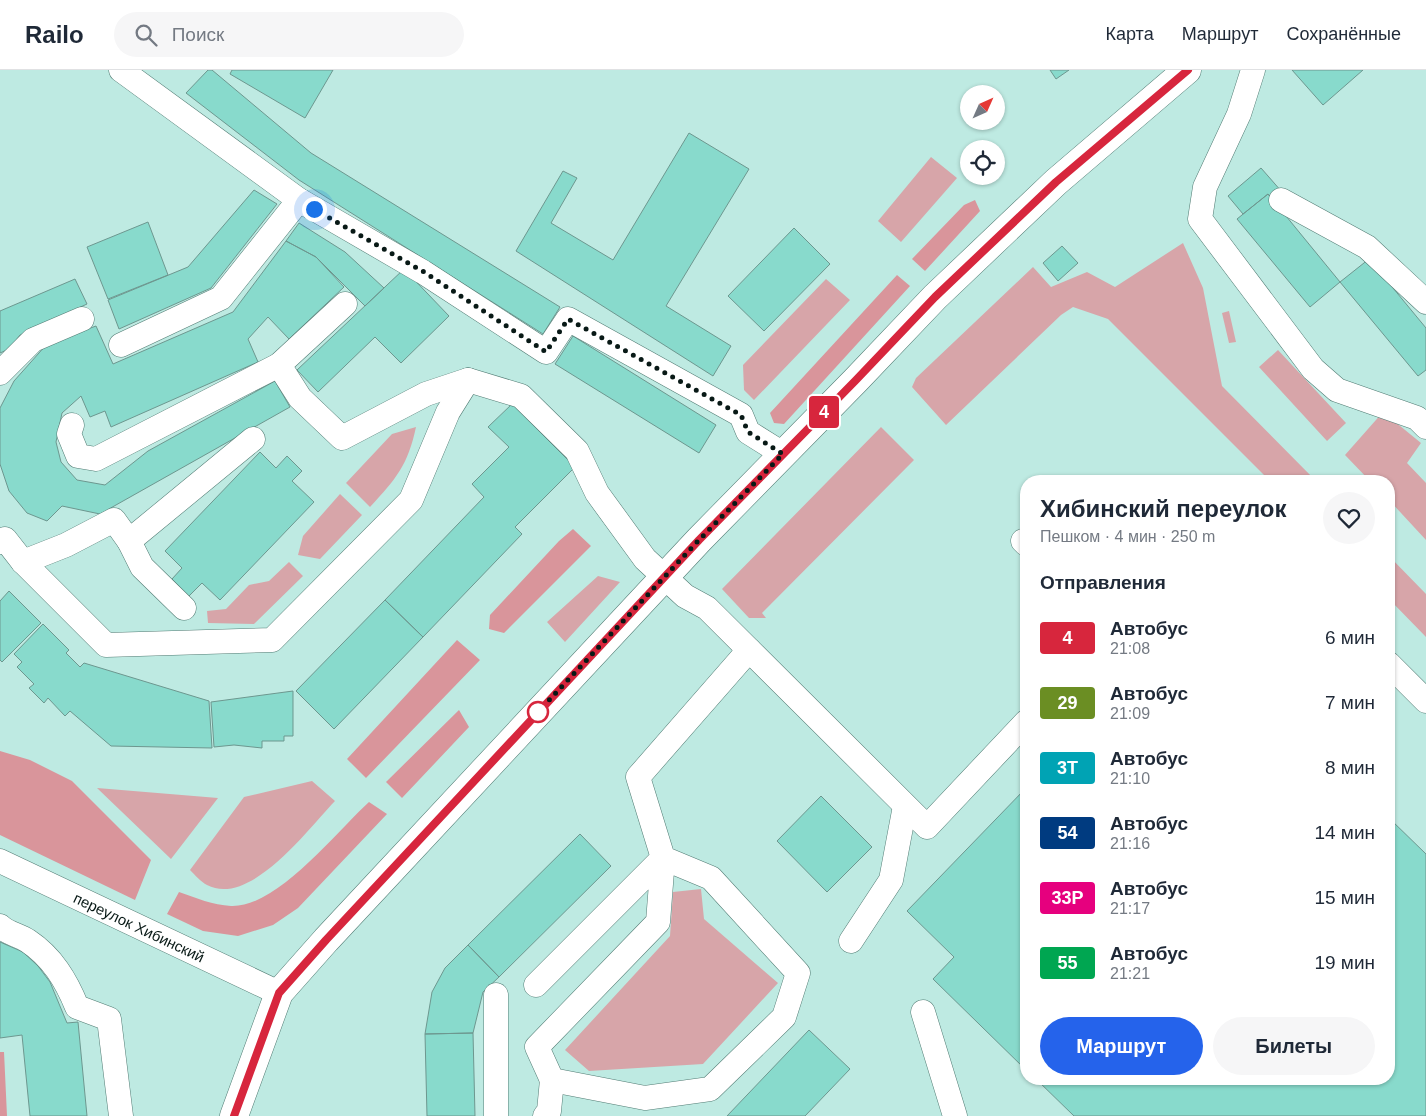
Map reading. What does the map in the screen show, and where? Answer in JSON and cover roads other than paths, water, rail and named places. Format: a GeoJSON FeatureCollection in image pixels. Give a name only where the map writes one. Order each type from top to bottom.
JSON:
{"type":"FeatureCollection","features":[{"type":"Feature","properties":{"kind":"main road"},"geometry":{"type":"LineString","coordinates":[[234,1116],[279,993],[326,940],[699,540],[935,297],[1042,196],[1188,70]]}},
{"type":"Feature","properties":{"kind":"street"},"geometry":{"type":"LineString","coordinates":[[121,70],[299,200],[424,272],[546,352],[568,319],[741,415],[748,432],[783,454]]}},
{"type":"Feature","properties":{"kind":"street"},"geometry":{"type":"LineString","coordinates":[[1252,70],[1239,114],[1205,187],[1200,219],[1313,369],[1337,390],[1417,418],[1426,427]]}},
{"type":"Feature","properties":{"kind":"street"},"geometry":{"type":"LineString","coordinates":[[121,344],[221,298],[299,200]]}},
{"type":"Feature","properties":{"kind":"street"},"geometry":{"type":"LineString","coordinates":[[1281,200],[1367,247],[1426,302]]}},
{"type":"Feature","properties":{"kind":"street"},"geometry":{"type":"LineString","coordinates":[[72,425],[69,434],[78,456],[96,459],[279,365],[345,304]]}},
{"type":"Feature","properties":{"kind":"street"},"geometry":{"type":"LineString","coordinates":[[0,373],[33,340],[82,319]]}},
{"type":"Feature","properties":{"kind":"street"},"geometry":{"type":"LineString","coordinates":[[279,365],[300,398],[342,438],[426,394],[468,380],[521,396],[577,451],[598,493],[645,559],[685,596],[707,608],[927,827],[1020,728]]}},
{"type":"Feature","properties":{"kind":"street"},"geometry":{"type":"LineString","coordinates":[[2,535],[23,562],[106,645],[272,640],[411,500],[448,412],[468,380]]}},
{"type":"Feature","properties":{"kind":"street"},"geometry":{"type":"LineString","coordinates":[[129,541],[254,439]]}},
{"type":"Feature","properties":{"kind":"street"},"geometry":{"type":"LineString","coordinates":[[23,562],[66,545],[114,520],[129,541],[142,567],[184,608]]}},
{"type":"Feature","properties":{"kind":"street"},"geometry":{"type":"LineString","coordinates":[[546,1116],[550,1111],[552,1080],[537,1047],[658,922],[663,858],[638,776],[749,650]]}},
{"type":"Feature","properties":{"kind":"street"},"geometry":{"type":"LineString","coordinates":[[1395,670],[1426,701]]}},
{"type":"Feature","properties":{"kind":"street"},"geometry":{"type":"LineString","coordinates":[[851,941],[891,880],[905,806]]}},
{"type":"Feature","properties":{"kind":"street"},"geometry":{"type":"LineString","coordinates":[[536,985],[663,858]]}},
{"type":"Feature","properties":{"kind":"street"},"geometry":{"type":"LineString","coordinates":[[552,1080],[645,1098],[710,1089],[784,1017],[798,973],[711,878],[663,858]]}},
{"type":"Feature","properties":{"kind":"street","name":"переулок Хибинский"},"geometry":{"type":"LineString","coordinates":[[0,861],[279,993]]}},
{"type":"Feature","properties":{"kind":"street"},"geometry":{"type":"LineString","coordinates":[[0,926],[30,942],[56,966],[67,982],[77,1007],[109,1019],[121,1116]]}},
{"type":"Feature","properties":{"kind":"street"},"geometry":{"type":"LineString","coordinates":[[496,995],[496,1116]]}},
{"type":"Feature","properties":{"kind":"street"},"geometry":{"type":"LineString","coordinates":[[923,1012],[955,1116]]}}]}
